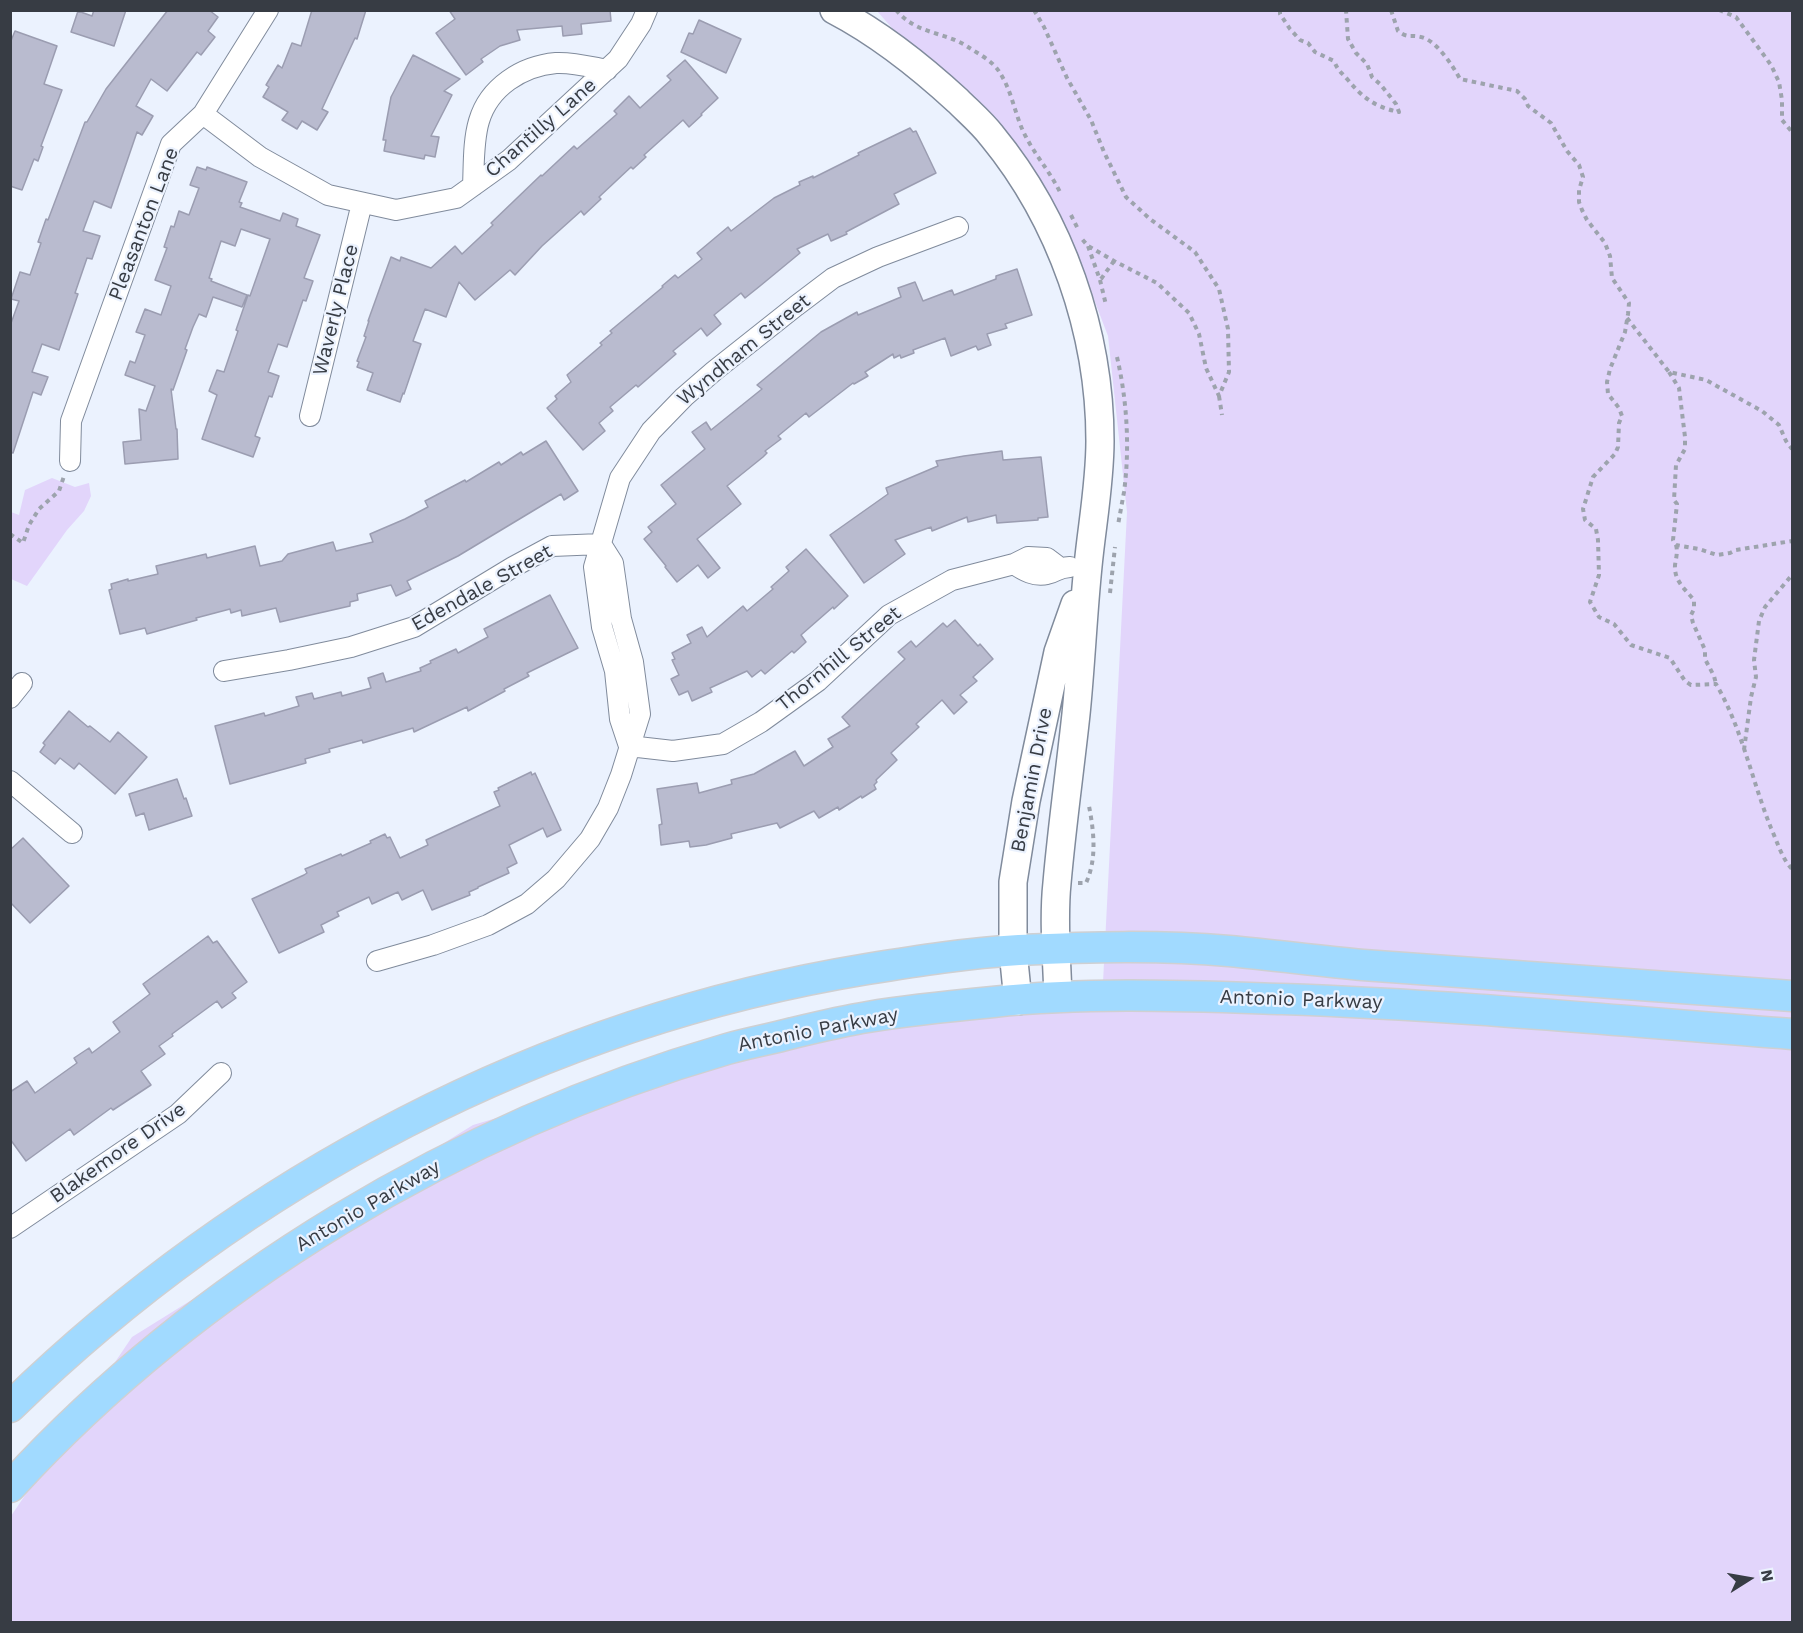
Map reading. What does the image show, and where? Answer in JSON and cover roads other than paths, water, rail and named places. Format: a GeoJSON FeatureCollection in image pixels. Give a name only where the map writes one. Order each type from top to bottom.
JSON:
{"type":"FeatureCollection","features":[{"type":"Feature","properties":{"kind":"main road","name":"Benjamin Drive"},"geometry":{"type":"LineString","coordinates":[[834,10],[891,45],[935,80],[992,135],[1039,206],[1063,254],[1082,312],[1093,356],[1100,442],[1076,713],[1056,886],[1058,998]]}},
{"type":"Feature","properties":{"kind":"main road","name":"Benjamin Drive"},"geometry":{"type":"LineString","coordinates":[[1017,1001],[1013,951],[1013,882],[1026,801],[1058,652],[1088,566]]}},
{"type":"Feature","properties":{"kind":"main road","name":"Antonio Parkway"},"geometry":{"type":"LineString","coordinates":[[10,1407],[133,1297],[215,1236],[306,1178],[398,1125],[490,1080],[598,1039],[717,1001],[815,978],[926,959],[1013,951],[1141,948],[1225,951],[1358,964],[1792,996]]}},
{"type":"Feature","properties":{"kind":"main road","name":"Antonio Parkway"},"geometry":{"type":"LineString","coordinates":[[10,1487],[73,1423],[143,1360],[277,1260],[340,1220],[426,1169],[498,1134],[590,1096],[728,1049],[868,1017],[996,1002],[1058,998],[1180,996],[1436,1006],[1792,1034]]}},
{"type":"Feature","properties":{"kind":"street","name":"Pleasanton Lane"},"geometry":{"type":"LineString","coordinates":[[70,461],[71,421],[171,144],[202,114],[268,10]]}},
{"type":"Feature","properties":{"kind":"street","name":"Chantilly Lane"},"geometry":{"type":"LineString","coordinates":[[202,114],[260,157],[328,195],[396,210],[456,198],[509,160],[607,70],[618,59],[641,24],[647,10]]}},
{"type":"Feature","properties":{"kind":"street","name":"Chantilly Lane"},"geometry":{"type":"LineString","coordinates":[[474,186],[479,121],[487,103],[500,86],[538,67],[557,63],[607,70]]}},
{"type":"Feature","properties":{"kind":"street","name":"Waverly Place"},"geometry":{"type":"LineString","coordinates":[[310,416],[362,203]]}},
{"type":"Feature","properties":{"kind":"street","name":"Wyndham Street"},"geometry":{"type":"LineString","coordinates":[[601,544],[620,478],[651,431],[684,397],[732,356],[833,278],[878,257],[958,227]]}},
{"type":"Feature","properties":{"kind":"street","name":"Edendale Street"},"geometry":{"type":"LineString","coordinates":[[224,670],[290,660],[351,647],[414,627],[552,546],[601,544]]}},
{"type":"Feature","properties":{"kind":"street"},"geometry":{"type":"LineString","coordinates":[[376,961],[433,945],[488,925],[527,904],[556,879],[590,839],[608,808],[640,714],[633,662],[621,619],[613,563],[601,544]]}},
{"type":"Feature","properties":{"kind":"street","name":"Thornhill Street"},"geometry":{"type":"LineString","coordinates":[[629,746],[673,751],[723,744],[761,722],[818,681],[889,615],[952,580],[1014,564],[1026,573],[1046,575],[1059,567],[1088,566]]}},
{"type":"Feature","properties":{"kind":"street"},"geometry":{"type":"LineString","coordinates":[[10,782],[72,833]]}},
{"type":"Feature","properties":{"kind":"street","name":"Blakemore Drive"},"geometry":{"type":"LineString","coordinates":[[10,1228],[178,1114],[221,1073]]}}]}
